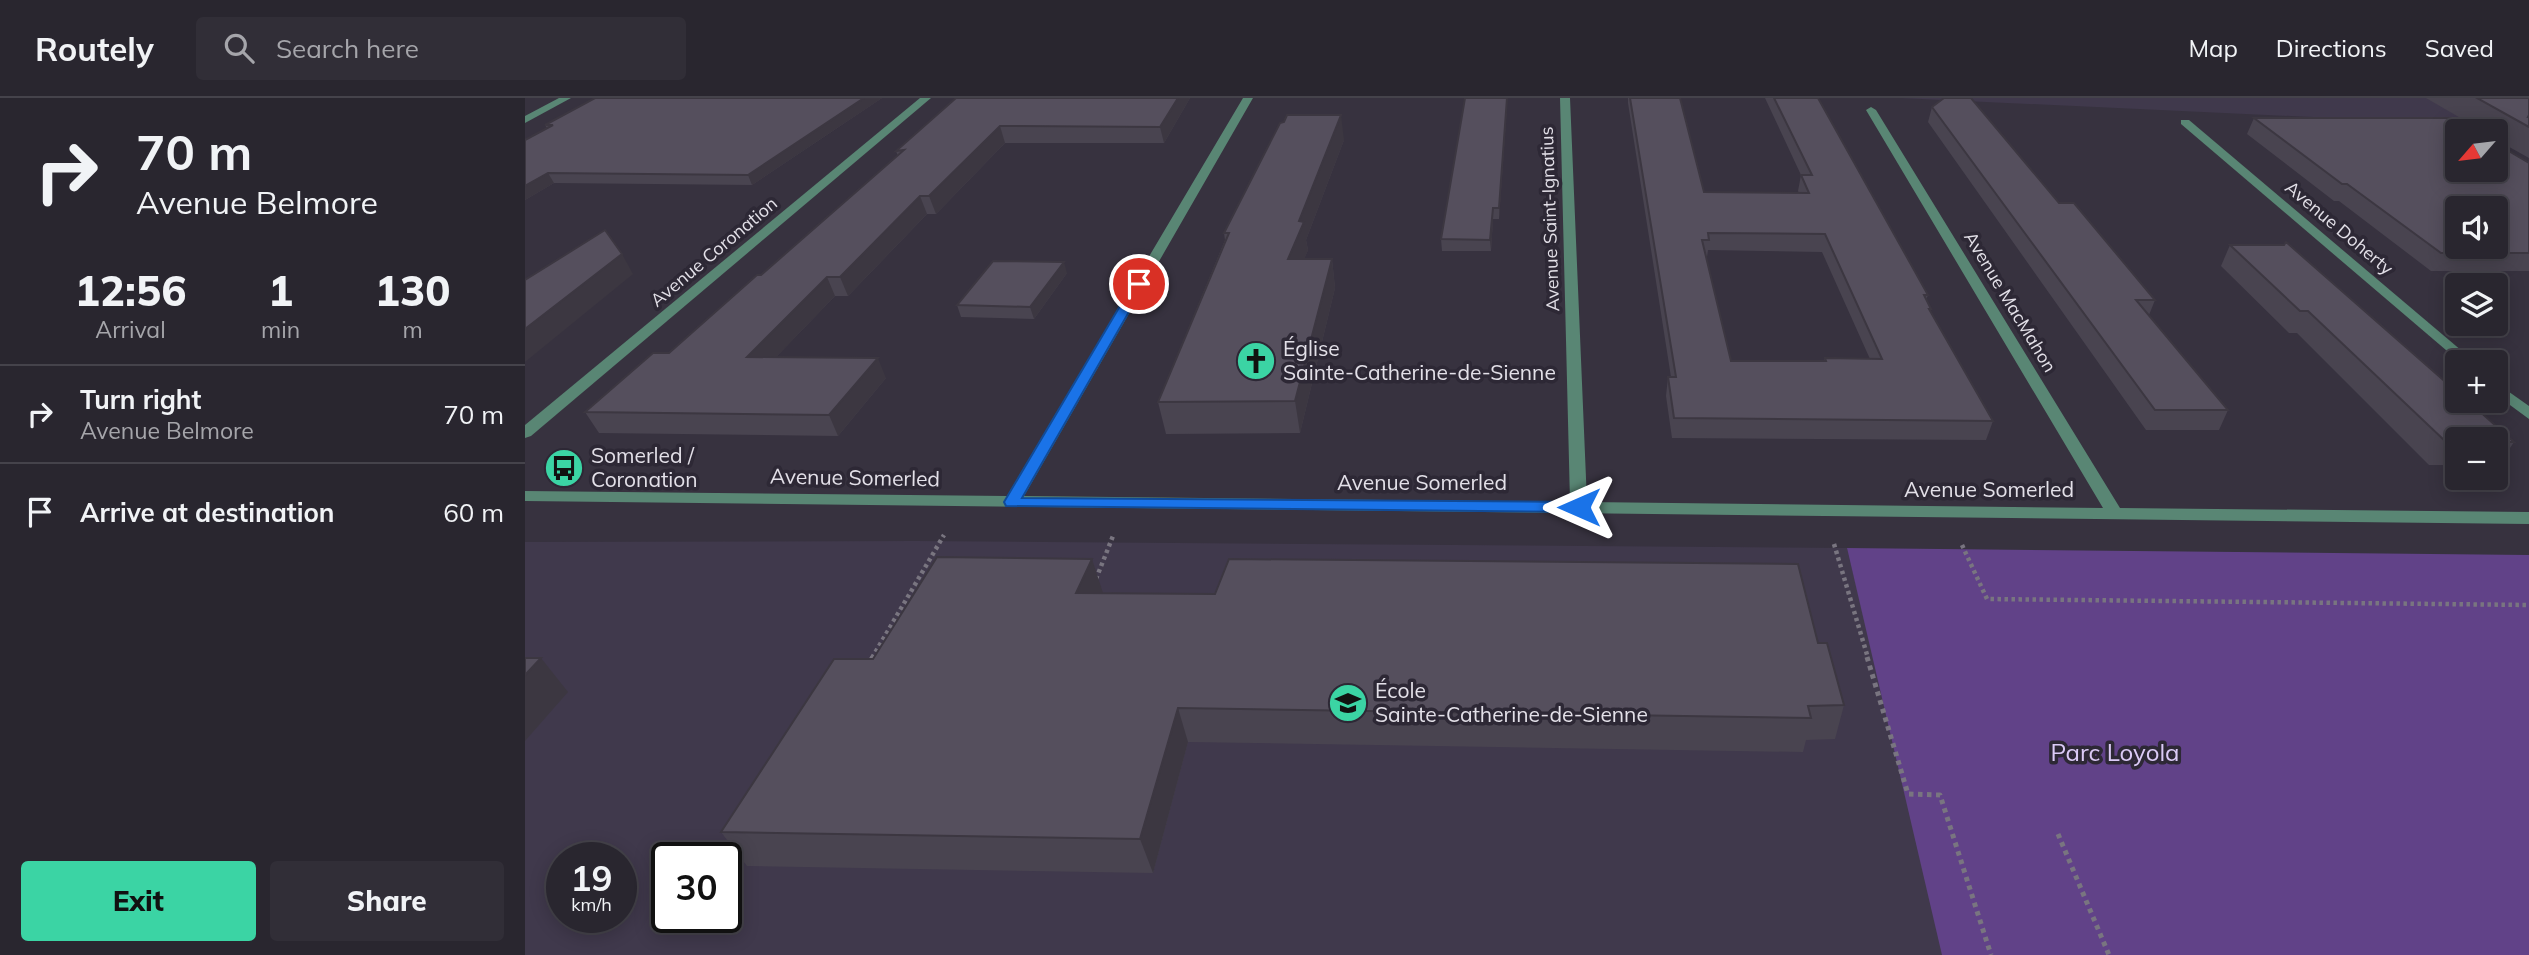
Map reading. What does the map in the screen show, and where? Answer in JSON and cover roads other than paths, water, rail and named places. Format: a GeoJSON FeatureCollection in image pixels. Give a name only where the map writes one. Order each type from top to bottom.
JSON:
{"type":"FeatureCollection","features":[{"type":"Feature","properties":{"kind":"street"},"geometry":{"type":"LineString","coordinates":[[525,120],[566,98]]}},
{"type":"Feature","properties":{"kind":"street","name":"Avenue Coronation"},"geometry":{"type":"LineString","coordinates":[[525,433],[926,98]]}},
{"type":"Feature","properties":{"kind":"street"},"geometry":{"type":"LineString","coordinates":[[1012,502],[1248,98]]}},
{"type":"Feature","properties":{"kind":"street","name":"Avenue Saint-Ignatius"},"geometry":{"type":"LineString","coordinates":[[1565,98],[1579,507]]}},
{"type":"Feature","properties":{"kind":"street","name":"Avenue MacMahon"},"geometry":{"type":"LineString","coordinates":[[1871,110],[2115,514]]}},
{"type":"Feature","properties":{"kind":"street","name":"Avenue Doherty"},"geometry":{"type":"LineString","coordinates":[[2185,122],[2454,350]]}},
{"type":"Feature","properties":{"kind":"street"},"geometry":{"type":"LineString","coordinates":[[2508,397],[2529,414]]}},
{"type":"Feature","properties":{"kind":"street","name":"Avenue Somerled"},"geometry":{"type":"LineString","coordinates":[[525,496],[2529,518]]}},
{"type":"Feature","properties":{"kind":"place","name":"Église Sainte-Catherine-de-Sienne"},"geometry":{"type":"Point","coordinates":[1256,361]}},
{"type":"Feature","properties":{"kind":"place","name":"Somerled / Coronation"},"geometry":{"type":"Point","coordinates":[564,468]}},
{"type":"Feature","properties":{"kind":"place","name":"École Sainte-Catherine-de-Sienne"},"geometry":{"type":"Point","coordinates":[1348,703]}},
{"type":"Feature","properties":{"kind":"park label","name":"Parc Loyola"},"geometry":{"type":"Point","coordinates":[2115,753]}}]}
